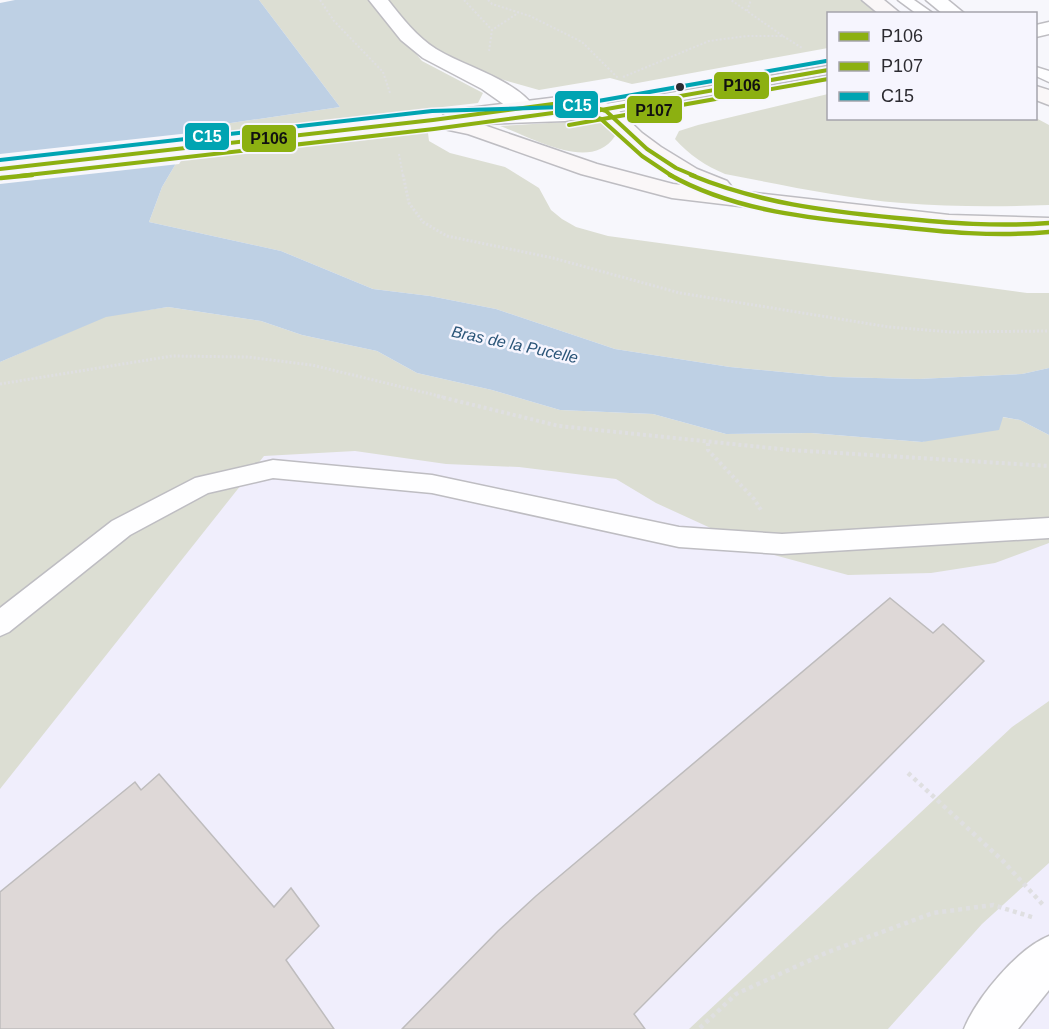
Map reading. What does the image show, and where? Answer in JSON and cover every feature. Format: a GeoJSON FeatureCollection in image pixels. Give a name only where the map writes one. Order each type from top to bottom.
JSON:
{"type":"FeatureCollection","features":[{"type":"Feature","properties":{"kind":"main road"},"geometry":{"type":"LineString","coordinates":[[871,0],[889,12]]}},
{"type":"Feature","properties":{"kind":"main road"},"geometry":{"type":"LineString","coordinates":[[0,169],[434,120],[574,101],[592,104],[606,110],[634,137],[676,168],[699,179],[768,202]]}},
{"type":"Feature","properties":{"kind":"main road"},"geometry":{"type":"LineString","coordinates":[[434,120],[473,128],[589,169],[672,191],[949,223],[1044,225]]}},
{"type":"Feature","properties":{"kind":"main road"},"geometry":{"type":"LineString","coordinates":[[589,169],[634,137]]}},
{"type":"Feature","properties":{"kind":"street"},"geometry":{"type":"LineString","coordinates":[[378,0],[417,44],[430,53],[501,88],[524,108]]}},
{"type":"Feature","properties":{"kind":"street"},"geometry":{"type":"LineString","coordinates":[[935,0],[953,12]]}},
{"type":"Feature","properties":{"kind":"street"},"geometry":{"type":"LineString","coordinates":[[988,1029],[1034,972],[1042,939]]}},
{"type":"Feature","properties":{"kind":"lane"},"geometry":{"type":"LineString","coordinates":[[905,0],[924,12]]}},
{"type":"Feature","properties":{"kind":"lane"},"geometry":{"type":"LineString","coordinates":[[434,120],[565,116],[827,70]]}},
{"type":"Feature","properties":{"kind":"lane"},"geometry":{"type":"LineString","coordinates":[[0,624],[121,528],[203,485],[273,469],[432,484],[680,537],[782,544],[1049,528]]}},
{"type":"Feature","properties":{"kind":"path"},"geometry":{"type":"LineString","coordinates":[[320,0],[334,21],[383,72],[391,96]]}},
{"type":"Feature","properties":{"kind":"path"},"geometry":{"type":"LineString","coordinates":[[464,0],[492,30]]}},
{"type":"Feature","properties":{"kind":"path"},"geometry":{"type":"LineString","coordinates":[[488,0],[492,4],[519,12],[582,42],[624,83]]}},
{"type":"Feature","properties":{"kind":"path"},"geometry":{"type":"LineString","coordinates":[[731,0],[810,54]]}},
{"type":"Feature","properties":{"kind":"path"},"geometry":{"type":"LineString","coordinates":[[747,11],[751,0]]}},
{"type":"Feature","properties":{"kind":"path"},"geometry":{"type":"LineString","coordinates":[[488,57],[492,30],[519,12]]}},
{"type":"Feature","properties":{"kind":"path"},"geometry":{"type":"LineString","coordinates":[[619,79],[709,41],[747,36],[783,36]]}},
{"type":"Feature","properties":{"kind":"path"},"geometry":{"type":"LineString","coordinates":[[398,146],[409,203],[423,222],[447,236],[553,258],[681,293],[889,327],[951,332],[1049,331]]}},
{"type":"Feature","properties":{"kind":"path"},"geometry":{"type":"LineString","coordinates":[[0,384],[172,356],[247,357],[312,364],[559,426],[708,443],[1049,466]]}},
{"type":"Feature","properties":{"kind":"path"},"geometry":{"type":"LineString","coordinates":[[708,443],[708,450],[754,499],[782,544]]}},
{"type":"Feature","properties":{"kind":"path"},"geometry":{"type":"LineString","coordinates":[[908,772],[1002,860],[1046,907]]}},
{"type":"Feature","properties":{"kind":"path"},"geometry":{"type":"LineString","coordinates":[[700,1028],[736,994],[828,952],[933,913],[993,905],[1042,939]]}},
{"type":"Feature","properties":{"kind":"shaded area"},"geometry":{"type":"Polygon","coordinates":[[[259,0],[371,0],[422,61],[483,93],[478,103],[425,109],[429,141],[450,153],[505,167],[539,188],[551,210],[576,227],[608,236],[1027,293],[1049,293],[1049,368],[1022,374],[918,379],[833,377],[730,367],[615,349],[496,309],[430,296],[373,289],[281,251],[149,222],[162,187],[197,128],[340,107],[259,0]]]}},
{"type":"Feature","properties":{"kind":"shaded area"},"geometry":{"type":"Polygon","coordinates":[[[378,0],[866,0],[885,12],[827,12],[827,48],[632,84],[610,78],[539,90],[497,78],[501,88],[450,64],[378,0]]]}},
{"type":"Feature","properties":{"kind":"shaded area"},"geometry":{"type":"Polygon","coordinates":[[[827,94],[827,120],[1037,119],[1049,125],[1049,205],[976,206],[880,201],[725,174],[698,160],[675,139],[679,131],[827,94]]]}},
{"type":"Feature","properties":{"kind":"shaded area"},"geometry":{"type":"Polygon","coordinates":[[[598,120],[611,126],[615,136],[605,147],[592,152],[561,149],[500,126],[598,120]]]}},
{"type":"Feature","properties":{"kind":"shaded area"},"geometry":{"type":"Polygon","coordinates":[[[168,307],[261,321],[302,335],[377,351],[417,373],[492,390],[560,410],[653,414],[726,434],[811,433],[922,442],[1002,417],[1020,420],[1049,435],[1049,543],[995,563],[931,573],[848,575],[763,552],[656,503],[616,479],[519,467],[446,464],[355,451],[264,456],[0,789],[0,362],[106,316],[168,307]]]}},
{"type":"Feature","properties":{"kind":"shaded area"},"geometry":{"type":"Polygon","coordinates":[[[290,399],[1049,518],[1049,1029],[0,1029],[0,640],[290,399]]]}},
{"type":"Feature","properties":{"kind":"shaded area"},"geometry":{"type":"Polygon","coordinates":[[[1049,701],[1049,863],[982,924],[888,1029],[689,1029],[1012,727],[1049,701]]]}},
{"type":"Feature","properties":{"kind":"water","name":"Bras de la Pucelle"},"geometry":{"type":"Polygon","coordinates":[[[15,0],[259,0],[340,107],[197,128],[162,187],[149,222],[281,251],[373,289],[430,296],[496,309],[615,349],[730,367],[833,377],[918,379],[1022,374],[1049,368],[1049,435],[1020,420],[1003,417],[999,430],[922,442],[811,433],[726,434],[653,414],[560,410],[492,390],[417,373],[377,351],[302,335],[261,321],[168,307],[106,317],[0,362],[0,3],[15,0]]]}},
{"type":"Feature","properties":{"kind":"pier"},"geometry":{"type":"Polygon","coordinates":[[[199,132],[179,164],[0,184],[0,154],[199,132]]]}},
{"type":"Feature","properties":{"kind":"building"},"geometry":{"type":"Polygon","coordinates":[[[890,598],[933,633],[943,624],[984,661],[634,1014],[645,1029],[402,1029],[498,931],[536,896],[890,598]]]}},
{"type":"Feature","properties":{"kind":"building"},"geometry":{"type":"Polygon","coordinates":[[[159,774],[274,907],[291,888],[319,926],[286,960],[334,1029],[0,1029],[0,892],[135,782],[141,790],[159,774]]]}},
{"type":"Feature","properties":{"kind":"transit line","name":"C15"},"geometry":{"type":"LineString","coordinates":[[0,160],[432,111],[564,107],[826,61]]}},
{"type":"Feature","properties":{"kind":"transit line","name":"P106"},"geometry":{"type":"LineString","coordinates":[[567,116],[827,70]]}},
{"type":"Feature","properties":{"kind":"transit line","name":"P107"},"geometry":{"type":"LineString","coordinates":[[569,125],[827,79]]}},
{"type":"Feature","properties":{"kind":"transit line","name":"P106"},"geometry":{"type":"LineString","coordinates":[[0,169],[433,120],[575,101],[606,111],[647,149],[676,168],[748,196],[826,211],[958,224],[1014,226],[1049,223]]}},
{"type":"Feature","properties":{"kind":"transit line","name":"P107"},"geometry":{"type":"LineString","coordinates":[[1,178],[434,129],[575,110],[601,119],[642,156],[672,176],[720,197],[746,205],[824,220],[957,233],[1014,235],[1049,232]]}}]}
